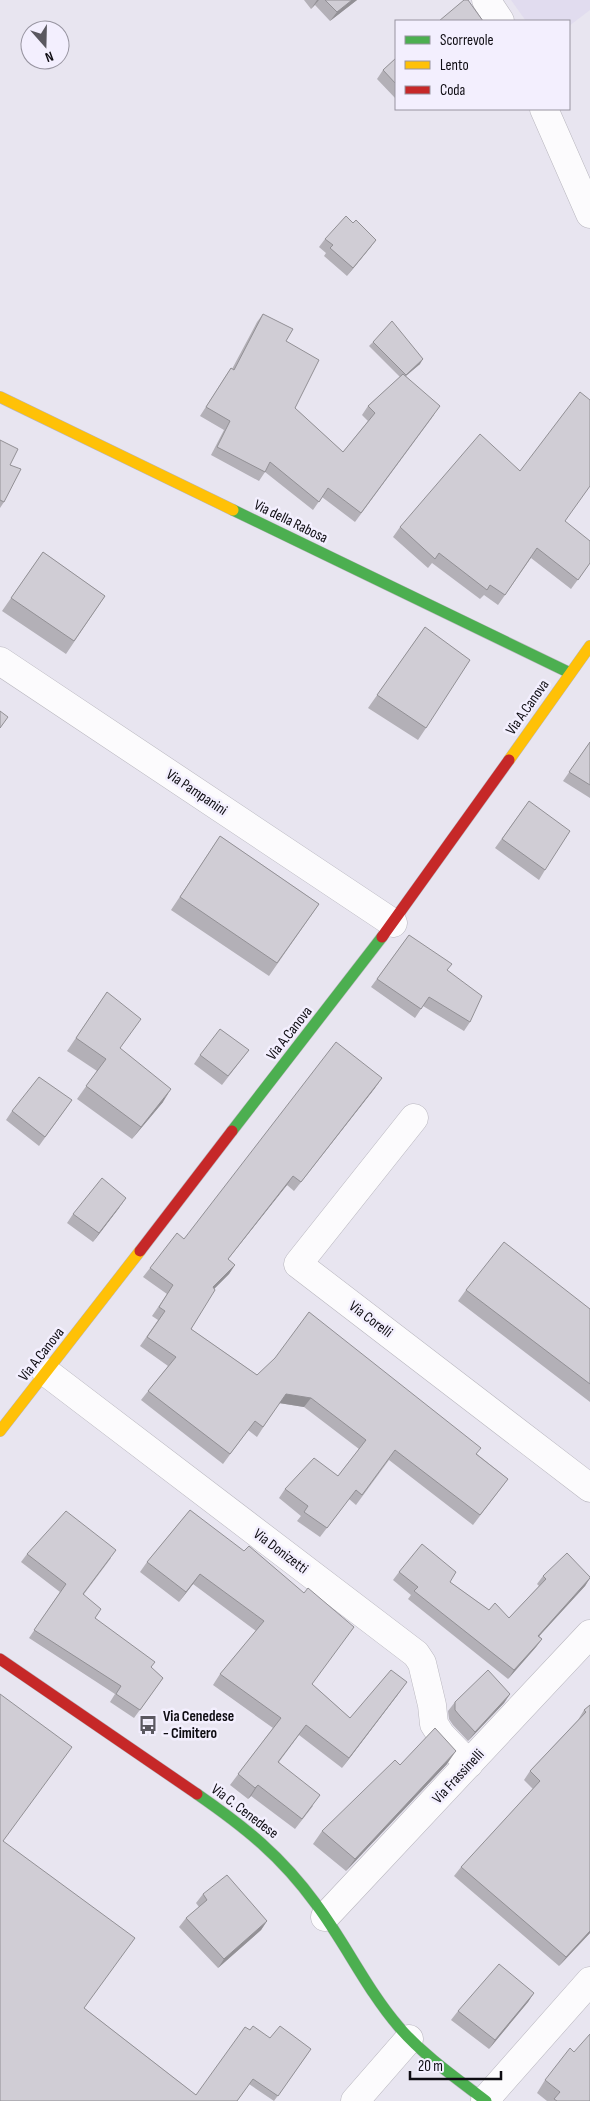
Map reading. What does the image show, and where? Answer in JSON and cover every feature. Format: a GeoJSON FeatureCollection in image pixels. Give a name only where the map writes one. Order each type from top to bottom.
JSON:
{"type":"FeatureCollection","features":[{"type":"Feature","properties":{"kind":"street"},"geometry":{"type":"LineString","coordinates":[[486,0],[499,20]]}},
{"type":"Feature","properties":{"kind":"street"},"geometry":{"type":"LineString","coordinates":[[544,110],[590,214]]}},
{"type":"Feature","properties":{"kind":"street","name":"Via della Rabosa"},"geometry":{"type":"LineString","coordinates":[[0,397],[570,672]]}},
{"type":"Feature","properties":{"kind":"street","name":"Via A.Canova"},"geometry":{"type":"LineString","coordinates":[[0,1431],[393,923],[590,646]]}},
{"type":"Feature","properties":{"kind":"street","name":"Via Pampanini"},"geometry":{"type":"LineString","coordinates":[[0,661],[393,923]]}},
{"type":"Feature","properties":{"kind":"street","name":"Via Corelli"},"geometry":{"type":"LineString","coordinates":[[414,1118],[298,1264],[590,1488]]}},
{"type":"Feature","properties":{"kind":"street","name":"Via Donizetti"},"geometry":{"type":"LineString","coordinates":[[46,1372],[416,1654],[422,1663],[432,1705],[434,1724],[441,1735],[469,1764]]}},
{"type":"Feature","properties":{"kind":"street","name":"Via Frassinelli"},"geometry":{"type":"LineString","coordinates":[[326,1917],[590,1634]]}},
{"type":"Feature","properties":{"kind":"street","name":"Via C. Cenedese"},"geometry":{"type":"LineString","coordinates":[[0,1659],[257,1836],[296,1876],[326,1917],[380,2003],[410,2039],[485,2101]]}},
{"type":"Feature","properties":{"kind":"street"},"geometry":{"type":"LineString","coordinates":[[485,2101],[590,1981]]}},
{"type":"Feature","properties":{"kind":"street"},"geometry":{"type":"LineString","coordinates":[[355,2101],[410,2039]]}},
{"type":"Feature","properties":{"kind":"shaded area"},"geometry":{"type":"Polygon","coordinates":[[[511,0],[590,0],[590,10],[570,25],[570,20],[525,20],[511,0]]]}},
{"type":"Feature","properties":{"kind":"building"},"geometry":{"type":"Polygon","coordinates":[[[325,0],[352,0],[337,12],[325,0]]]}},
{"type":"Feature","properties":{"kind":"building"},"geometry":{"type":"Polygon","coordinates":[[[464,0],[468,0],[482,20],[440,20],[464,0]]]}},
{"type":"Feature","properties":{"kind":"building"},"geometry":{"type":"Polygon","coordinates":[[[395,59],[395,83],[383,70],[395,59]]]}},
{"type":"Feature","properties":{"kind":"building"},"geometry":{"type":"Polygon","coordinates":[[[346,216],[353,223],[356,220],[376,240],[353,268],[330,248],[333,245],[325,239],[346,216]]]}},
{"type":"Feature","properties":{"kind":"building"},"geometry":{"type":"Polygon","coordinates":[[[263,314],[293,329],[286,341],[319,360],[295,408],[343,452],[375,413],[368,406],[403,374],[440,406],[361,513],[328,488],[319,502],[270,462],[265,472],[217,447],[230,421],[206,407],[231,368],[234,370],[263,314]]]}},
{"type":"Feature","properties":{"kind":"building"},"geometry":{"type":"Polygon","coordinates":[[[392,321],[423,359],[406,375],[373,342],[392,321]]]}},
{"type":"Feature","properties":{"kind":"building"},"geometry":{"type":"Polygon","coordinates":[[[580,392],[590,400],[590,486],[565,521],[590,541],[590,563],[578,580],[537,548],[505,595],[490,585],[487,590],[439,553],[435,559],[400,527],[480,434],[520,471],[580,392]]]}},
{"type":"Feature","properties":{"kind":"building"},"geometry":{"type":"Polygon","coordinates":[[[0,440],[18,449],[10,465],[21,469],[4,502],[0,500],[0,440]]]}},
{"type":"Feature","properties":{"kind":"building"},"geometry":{"type":"Polygon","coordinates":[[[43,552],[105,596],[74,641],[11,598],[43,552]]]}},
{"type":"Feature","properties":{"kind":"building"},"geometry":{"type":"Polygon","coordinates":[[[425,627],[470,660],[426,728],[377,695],[425,627]]]}},
{"type":"Feature","properties":{"kind":"building"},"geometry":{"type":"Polygon","coordinates":[[[0,711],[8,717],[0,728],[0,711]]]}},
{"type":"Feature","properties":{"kind":"building"},"geometry":{"type":"Polygon","coordinates":[[[590,742],[590,785],[569,772],[590,742]]]}},
{"type":"Feature","properties":{"kind":"building"},"geometry":{"type":"Polygon","coordinates":[[[529,801],[570,831],[545,870],[502,839],[529,801]]]}},
{"type":"Feature","properties":{"kind":"building"},"geometry":{"type":"Polygon","coordinates":[[[220,836],[319,904],[277,963],[180,897],[220,836]]]}},
{"type":"Feature","properties":{"kind":"building"},"geometry":{"type":"Polygon","coordinates":[[[409,935],[452,964],[447,970],[482,996],[470,1022],[429,997],[421,1009],[377,979],[409,935]]]}},
{"type":"Feature","properties":{"kind":"building"},"geometry":{"type":"Polygon","coordinates":[[[107,992],[141,1019],[120,1048],[171,1089],[141,1127],[86,1086],[106,1059],[76,1038],[107,992]]]}},
{"type":"Feature","properties":{"kind":"building"},"geometry":{"type":"Polygon","coordinates":[[[220,1029],[249,1050],[228,1076],[200,1055],[220,1029]]]}},
{"type":"Feature","properties":{"kind":"building"},"geometry":{"type":"Polygon","coordinates":[[[336,1042],[382,1078],[301,1182],[293,1176],[228,1259],[235,1265],[213,1287],[215,1290],[191,1329],[257,1375],[275,1358],[309,1312],[481,1448],[476,1454],[508,1479],[480,1515],[395,1450],[362,1495],[356,1490],[327,1528],[304,1512],[308,1506],[285,1489],[314,1458],[338,1476],[366,1440],[311,1398],[286,1394],[263,1427],[255,1421],[230,1454],[148,1391],[176,1357],[147,1337],[165,1311],[159,1307],[173,1285],[150,1268],[177,1233],[184,1239],[336,1042]]]}},
{"type":"Feature","properties":{"kind":"building"},"geometry":{"type":"Polygon","coordinates":[[[39,1077],[72,1100],[45,1137],[12,1111],[39,1077]]]}},
{"type":"Feature","properties":{"kind":"building"},"geometry":{"type":"Polygon","coordinates":[[[102,1178],[126,1198],[99,1233],[73,1214],[102,1178]]]}},
{"type":"Feature","properties":{"kind":"building"},"geometry":{"type":"Polygon","coordinates":[[[504,1242],[590,1309],[590,1384],[466,1290],[504,1242]]]}},
{"type":"Feature","properties":{"kind":"building"},"geometry":{"type":"Polygon","coordinates":[[[190,1510],[244,1551],[249,1546],[304,1593],[308,1588],[354,1627],[312,1684],[350,1718],[391,1670],[407,1682],[349,1758],[306,1725],[278,1762],[320,1795],[302,1819],[258,1785],[255,1788],[238,1774],[281,1718],[220,1674],[264,1621],[200,1574],[186,1592],[147,1562],[190,1510]]]}},
{"type":"Feature","properties":{"kind":"building"},"geometry":{"type":"Polygon","coordinates":[[[66,1511],[116,1550],[83,1594],[101,1609],[95,1618],[155,1662],[151,1667],[163,1678],[140,1710],[116,1694],[121,1686],[34,1630],[66,1584],[27,1554],[66,1511]]]}},
{"type":"Feature","properties":{"kind":"building"},"geometry":{"type":"Polygon","coordinates":[[[422,1544],[456,1572],[450,1582],[489,1610],[495,1603],[509,1618],[546,1579],[543,1576],[567,1553],[590,1578],[538,1636],[542,1639],[514,1670],[414,1591],[418,1587],[399,1572],[422,1544]]]}},
{"type":"Feature","properties":{"kind":"building"},"geometry":{"type":"Polygon","coordinates":[[[488,1670],[510,1694],[475,1732],[455,1710],[455,1702],[488,1670]]]}},
{"type":"Feature","properties":{"kind":"building"},"geometry":{"type":"Polygon","coordinates":[[[0,1694],[72,1747],[3,1841],[135,1938],[84,2008],[196,2095],[245,2027],[250,2030],[253,2026],[270,2038],[280,2026],[311,2049],[278,2096],[253,2079],[237,2101],[0,2101],[0,1694]]]}},
{"type":"Feature","properties":{"kind":"building"},"geometry":{"type":"Polygon","coordinates":[[[590,1705],[590,1931],[566,1957],[461,1867],[540,1781],[530,1771],[586,1712],[584,1710],[590,1705]]]}},
{"type":"Feature","properties":{"kind":"building"},"geometry":{"type":"Polygon","coordinates":[[[435,1728],[456,1751],[355,1859],[322,1831],[395,1760],[400,1765],[435,1728]]]}},
{"type":"Feature","properties":{"kind":"building"},"geometry":{"type":"Polygon","coordinates":[[[227,1875],[267,1921],[224,1959],[186,1918],[207,1900],[203,1894],[227,1875]]]}},
{"type":"Feature","properties":{"kind":"building"},"geometry":{"type":"Polygon","coordinates":[[[499,1964],[534,1993],[495,2040],[458,2011],[499,1964]]]}},
{"type":"Feature","properties":{"kind":"building"},"geometry":{"type":"Polygon","coordinates":[[[590,2034],[590,2101],[557,2101],[554,2099],[560,2092],[545,2080],[570,2048],[574,2052],[590,2034]]]}},
{"type":"Feature","properties":{"kind":"traffic: fast"},"geometry":{"type":"LineString","coordinates":[[233,510],[570,673]]}},
{"type":"Feature","properties":{"kind":"traffic: fast"},"geometry":{"type":"LineString","coordinates":[[232,1131],[382,937]]}},
{"type":"Feature","properties":{"kind":"traffic: fast"},"geometry":{"type":"LineString","coordinates":[[197,1794],[247,1831],[290,1871],[327,1919],[387,2013],[409,2038],[430,2057],[486,2101]]}},
{"type":"Feature","properties":{"kind":"traffic: slow"},"geometry":{"type":"LineString","coordinates":[[0,397],[233,510]]}},
{"type":"Feature","properties":{"kind":"traffic: slow"},"geometry":{"type":"LineString","coordinates":[[509,760],[590,646]]}},
{"type":"Feature","properties":{"kind":"traffic: slow"},"geometry":{"type":"LineString","coordinates":[[0,1431],[140,1251]]}},
{"type":"Feature","properties":{"kind":"traffic: jam"},"geometry":{"type":"LineString","coordinates":[[382,937],[509,760]]}},
{"type":"Feature","properties":{"kind":"traffic: jam"},"geometry":{"type":"LineString","coordinates":[[140,1251],[232,1131]]}},
{"type":"Feature","properties":{"kind":"traffic: jam"},"geometry":{"type":"LineString","coordinates":[[0,1659],[197,1794]]}},
{"type":"Feature","properties":{"kind":"place","name":"Via Cenedese - Cimitero"},"geometry":{"type":"Point","coordinates":[148,1725]}}]}
